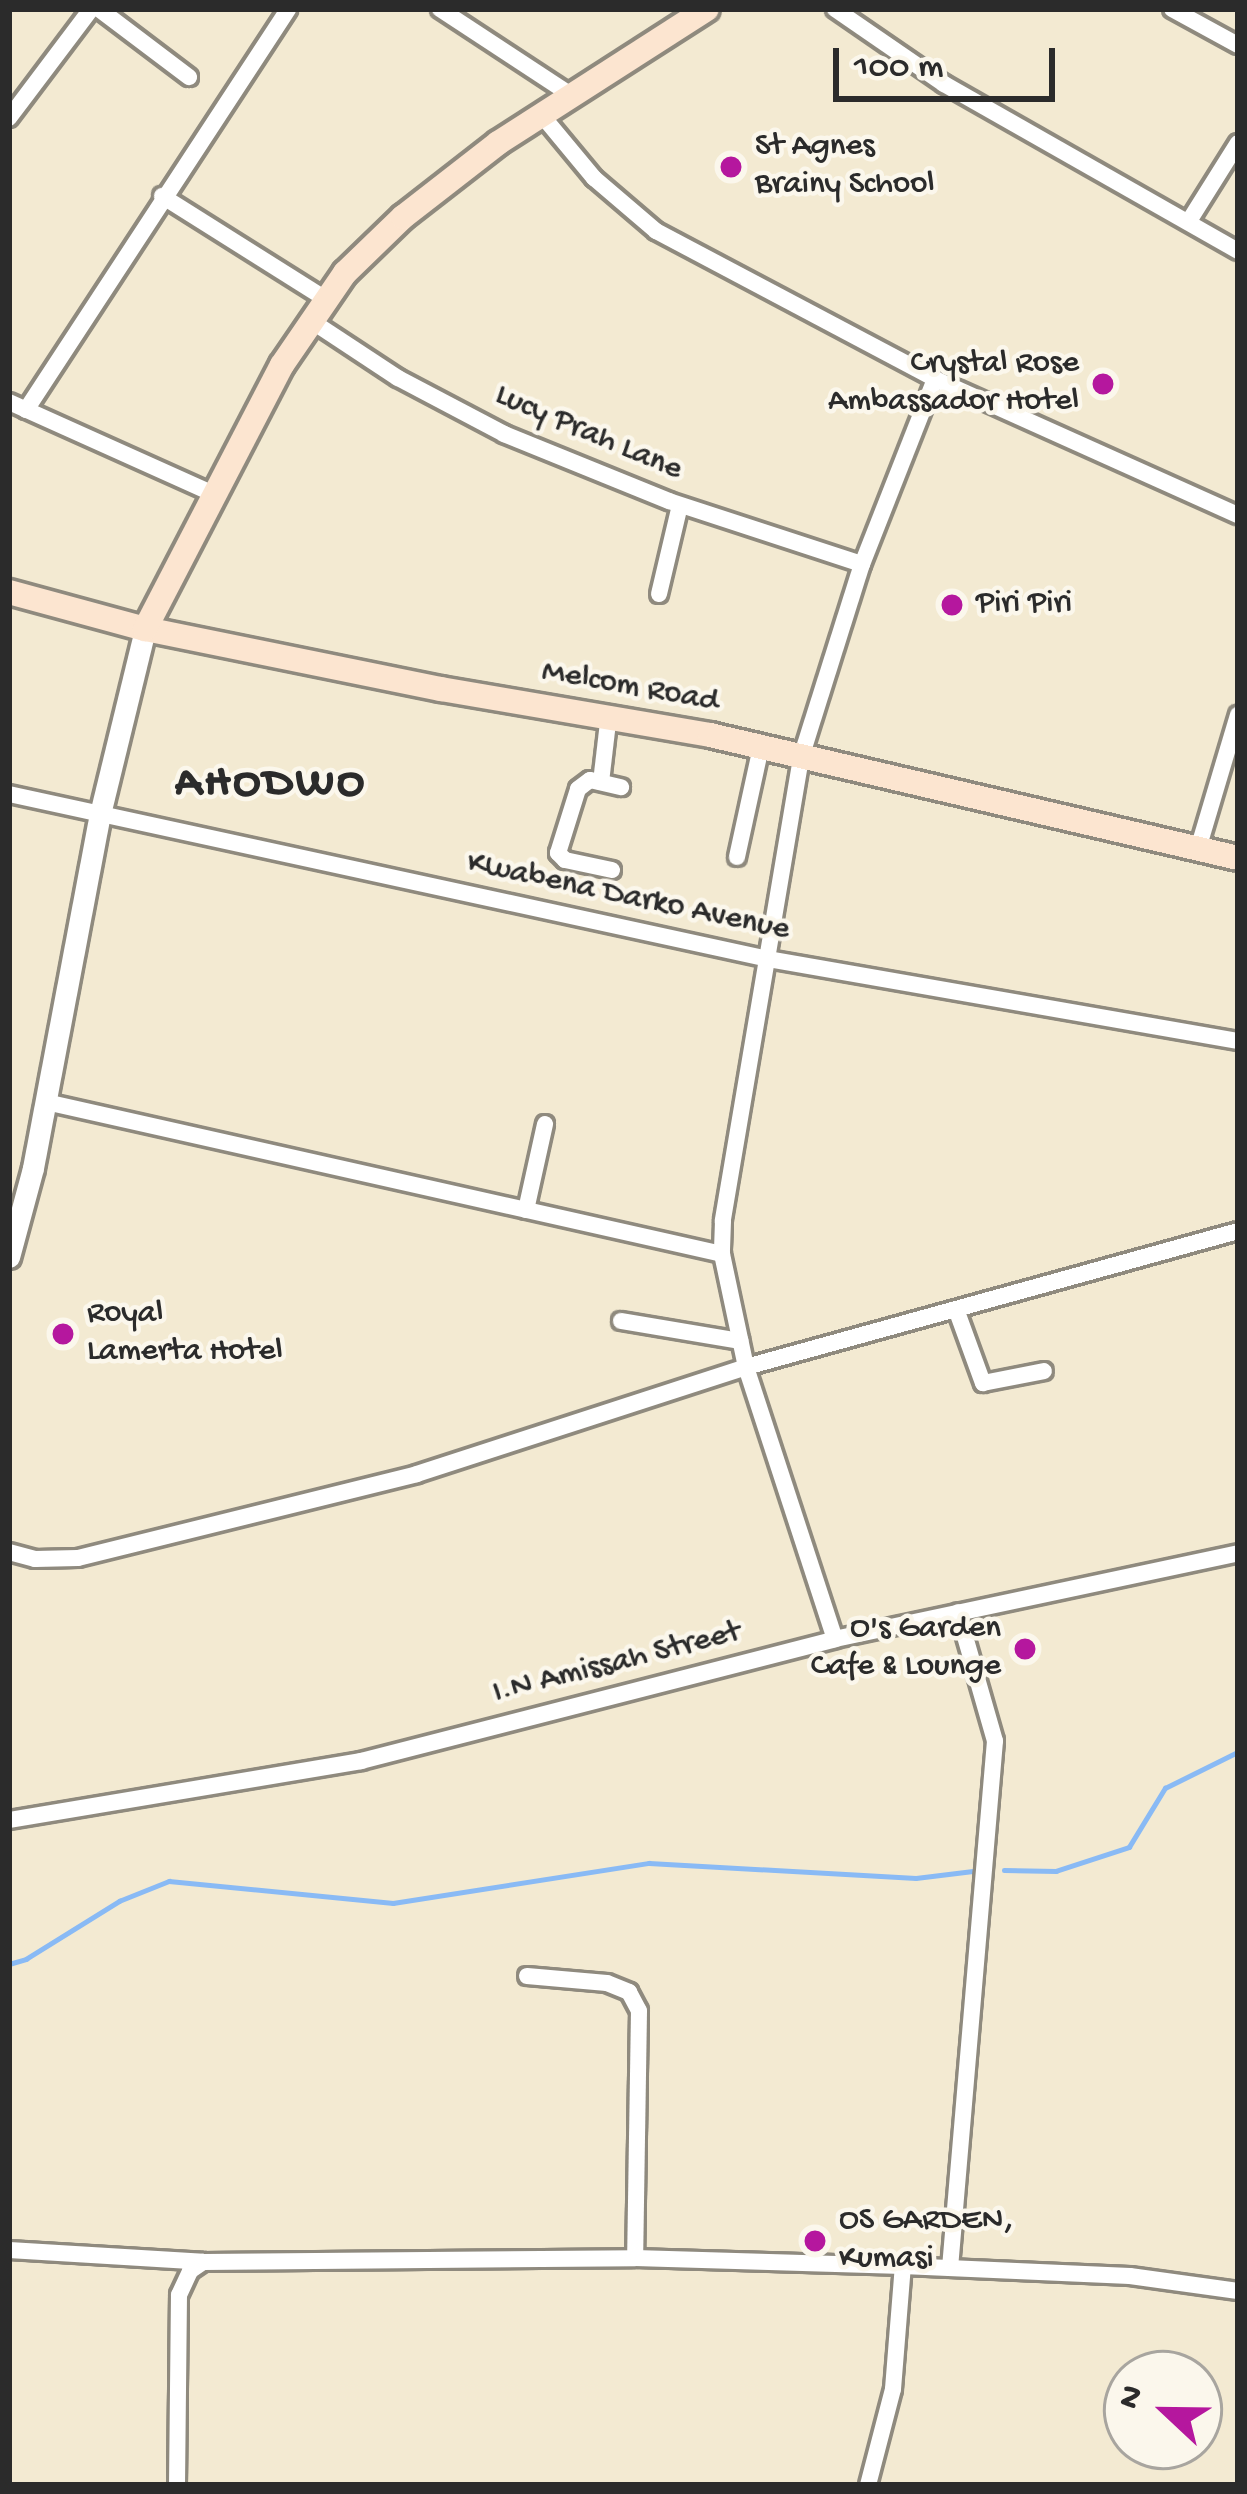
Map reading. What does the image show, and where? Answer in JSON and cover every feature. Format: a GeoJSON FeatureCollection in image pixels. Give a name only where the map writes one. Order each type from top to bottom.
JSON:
{"type":"FeatureCollection","features":[{"type":"Feature","properties":{"kind":"main road"},"geometry":{"type":"LineString","coordinates":[[145,629],[317,309],[403,217],[677,17],[707,9]]}},
{"type":"Feature","properties":{"kind":"main road","name":"Melcom Road"},"geometry":{"type":"LineString","coordinates":[[9,592],[145,629],[441,689],[609,714],[1238,858]]}},
{"type":"Feature","properties":{"kind":"street"},"geometry":{"type":"LineString","coordinates":[[9,118],[95,9],[189,76]]}},
{"type":"Feature","properties":{"kind":"street"},"geometry":{"type":"LineString","coordinates":[[214,494],[17,406],[288,9]]}},
{"type":"Feature","properties":{"kind":"street"},"geometry":{"type":"LineString","coordinates":[[440,9],[568,93]]}},
{"type":"Feature","properties":{"kind":"street"},"geometry":{"type":"LineString","coordinates":[[835,9],[944,84],[1238,251]]}},
{"type":"Feature","properties":{"kind":"street"},"geometry":{"type":"LineString","coordinates":[[1172,9],[1238,45]]}},
{"type":"Feature","properties":{"kind":"street"},"geometry":{"type":"LineString","coordinates":[[540,113],[594,178],[656,231],[935,379],[1238,515]]}},
{"type":"Feature","properties":{"kind":"street"},"geometry":{"type":"LineString","coordinates":[[1189,221],[1238,142]]}},
{"type":"Feature","properties":{"kind":"street","name":"Lucy Prah Lane"},"geometry":{"type":"LineString","coordinates":[[162,196],[446,406],[680,505],[862,564]]}},
{"type":"Feature","properties":{"kind":"street"},"geometry":{"type":"LineString","coordinates":[[835,1640],[746,1367],[722,1254],[801,758],[862,564],[935,379]]}},
{"type":"Feature","properties":{"kind":"street"},"geometry":{"type":"LineString","coordinates":[[659,594],[680,505]]}},
{"type":"Feature","properties":{"kind":"street"},"geometry":{"type":"LineString","coordinates":[[9,1257],[46,1102],[100,814],[145,629]]}},
{"type":"Feature","properties":{"kind":"street"},"geometry":{"type":"LineString","coordinates":[[601,782],[609,714]]}},
{"type":"Feature","properties":{"kind":"street"},"geometry":{"type":"LineString","coordinates":[[1198,849],[1238,715]]}},
{"type":"Feature","properties":{"kind":"street"},"geometry":{"type":"LineString","coordinates":[[737,857],[761,747]]}},
{"type":"Feature","properties":{"kind":"street"},"geometry":{"type":"LineString","coordinates":[[612,870],[565,860],[558,853],[578,789],[590,781],[621,787]]}},
{"type":"Feature","properties":{"kind":"street","name":"Kwabena Darko Avenue"},"geometry":{"type":"LineString","coordinates":[[9,794],[768,959],[1238,1041]]}},
{"type":"Feature","properties":{"kind":"street"},"geometry":{"type":"LineString","coordinates":[[46,1102],[722,1254]]}},
{"type":"Feature","properties":{"kind":"street"},"geometry":{"type":"LineString","coordinates":[[526,1210],[545,1124]]}},
{"type":"Feature","properties":{"kind":"street"},"geometry":{"type":"LineString","coordinates":[[9,1552],[78,1558],[395,1480],[746,1367],[1238,1231]]}},
{"type":"Feature","properties":{"kind":"street"},"geometry":{"type":"LineString","coordinates":[[956,1309],[983,1382],[1044,1371]]}},
{"type":"Feature","properties":{"kind":"street"},"geometry":{"type":"LineString","coordinates":[[621,1321],[740,1341]]}},
{"type":"Feature","properties":{"kind":"street","name":"I.N Amissah Street"},"geometry":{"type":"LineString","coordinates":[[9,1820],[361,1760],[835,1640],[1238,1553]]}},
{"type":"Feature","properties":{"kind":"street"},"geometry":{"type":"LineString","coordinates":[[950,2268],[995,1741],[958,1612]]}},
{"type":"Feature","properties":{"kind":"street"},"geometry":{"type":"LineString","coordinates":[[527,1976],[607,1983],[629,1992],[638,2011],[635,2258]]}},
{"type":"Feature","properties":{"kind":"street"},"geometry":{"type":"LineString","coordinates":[[9,2250],[202,2262],[635,2258],[903,2266],[1130,2276],[1238,2291]]}},
{"type":"Feature","properties":{"kind":"street"},"geometry":{"type":"LineString","coordinates":[[157,2259],[182,2283]]}},
{"type":"Feature","properties":{"kind":"street"},"geometry":{"type":"LineString","coordinates":[[177,2485],[177,2314],[182,2283],[202,2262]]}},
{"type":"Feature","properties":{"kind":"street"},"geometry":{"type":"LineString","coordinates":[[868,2485],[893,2389],[903,2266]]}},
{"type":"Feature","properties":{"kind":"waterway"},"geometry":{"type":"LineString","coordinates":[[1004,1870],[1056,1871],[1129,1847],[1165,1788],[1238,1752]]}},
{"type":"Feature","properties":{"kind":"waterway"},"geometry":{"type":"LineString","coordinates":[[9,1964],[26,1959],[119,1901],[169,1881],[393,1903],[649,1863],[916,1878],[973,1871]]}},
{"type":"Feature","properties":{"kind":"place","name":"St Agnes Brainy School"},"geometry":{"type":"Point","coordinates":[731,167]}},
{"type":"Feature","properties":{"kind":"place","name":"Crystal Rose Ambassador Hotel"},"geometry":{"type":"Point","coordinates":[1103,384]}},
{"type":"Feature","properties":{"kind":"place","name":"Piri Piri"},"geometry":{"type":"Point","coordinates":[952,605]}},
{"type":"Feature","properties":{"kind":"place","name":"Royal Lamerta Hotel"},"geometry":{"type":"Point","coordinates":[63,1334]}},
{"type":"Feature","properties":{"kind":"place","name":"O's Garden Cafe & Lounge"},"geometry":{"type":"Point","coordinates":[1025,1649]}},
{"type":"Feature","properties":{"kind":"place","name":"OS GARDEN, Kumasi"},"geometry":{"type":"Point","coordinates":[815,2241]}},
{"type":"Feature","properties":{"kind":"district","name":"AHODWO"},"geometry":{"type":"Point","coordinates":[271,785]}}]}
